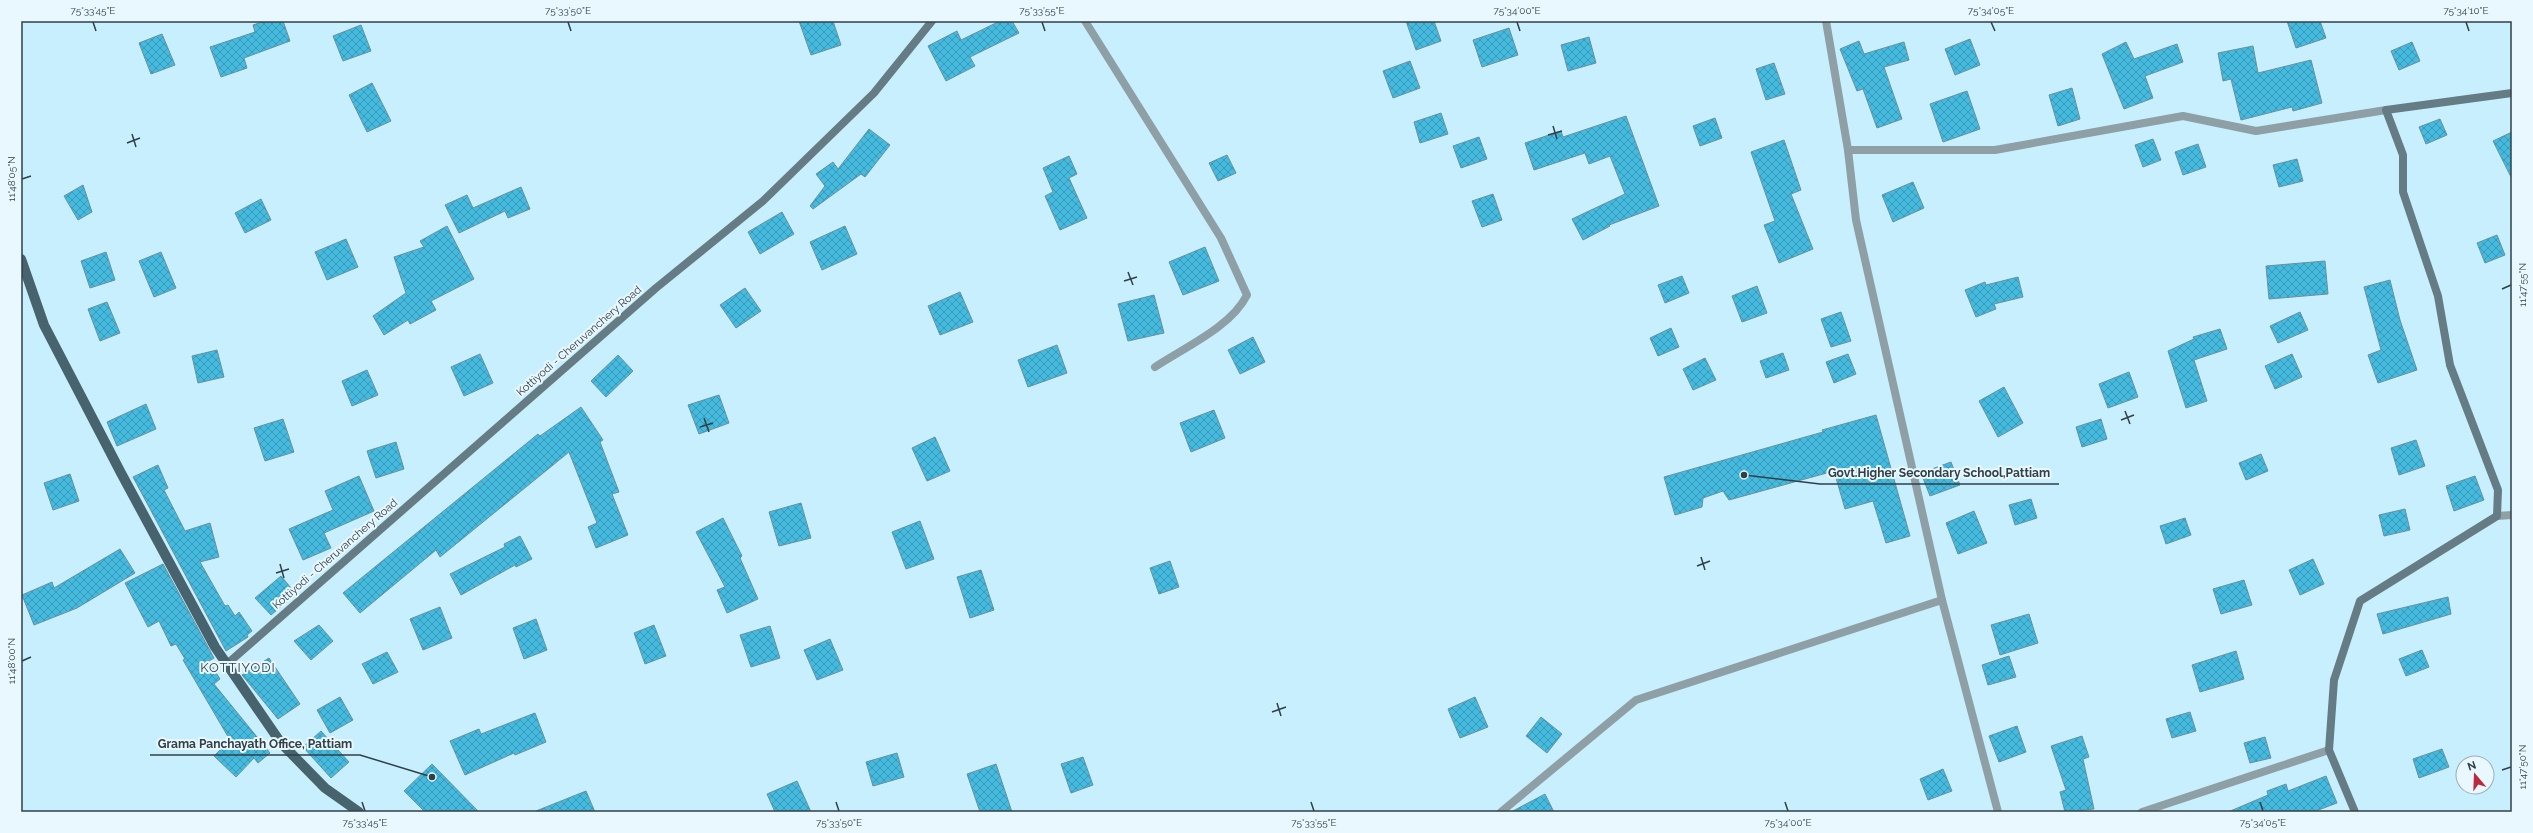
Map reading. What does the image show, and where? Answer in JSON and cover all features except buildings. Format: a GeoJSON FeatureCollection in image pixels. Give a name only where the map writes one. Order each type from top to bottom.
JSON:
{"type":"FeatureCollection","features":[{"type":"Feature","properties":{"kind":"main road","name":"Kottiyodi - Cheruvanchery Road"},"geometry":{"type":"LineString","coordinates":[[227,664],[656,288],[763,201],[874,93],[932,21]]}},
{"type":"Feature","properties":{"kind":"main road"},"geometry":{"type":"LineString","coordinates":[[2355,812],[2329,750],[2334,680],[2360,601],[2497,516],[2498,490],[2450,365],[2438,296],[2403,192],[2403,155],[2386,110],[2512,93]]}},
{"type":"Feature","properties":{"kind":"main road"},"geometry":{"type":"LineString","coordinates":[[21,259],[48,332],[120,473],[227,664],[281,743],[325,788],[359,812]]}},
{"type":"Feature","properties":{"kind":"street"},"geometry":{"type":"LineString","coordinates":[[1086,21],[1221,238],[1247,295],[1241,308],[1226,322],[1155,367]]}},
{"type":"Feature","properties":{"kind":"street"},"geometry":{"type":"LineString","coordinates":[[1826,21],[1848,150],[1856,220],[1942,600],[1998,812]]}},
{"type":"Feature","properties":{"kind":"street"},"geometry":{"type":"LineString","coordinates":[[1848,150],[1995,150],[2183,116],[2256,131],[2386,110]]}},
{"type":"Feature","properties":{"kind":"street"},"geometry":{"type":"LineString","coordinates":[[2497,516],[2512,515]]}},
{"type":"Feature","properties":{"kind":"street"},"geometry":{"type":"LineString","coordinates":[[1501,812],[1636,700],[1942,600]]}},
{"type":"Feature","properties":{"kind":"street"},"geometry":{"type":"LineString","coordinates":[[2142,812],[2329,750]]}},
{"type":"Feature","properties":{"kind":"place","name":"Govt.Higher Secondary School,Pattiam"},"geometry":{"type":"Point","coordinates":[1744,475]}},
{"type":"Feature","properties":{"kind":"place","name":"Grama Panchayath Office, Pattiam"},"geometry":{"type":"Point","coordinates":[432,777]}},
{"type":"Feature","properties":{"kind":"district","name":"KOTTIYODI"},"geometry":{"type":"Point","coordinates":[238,667]}}]}
